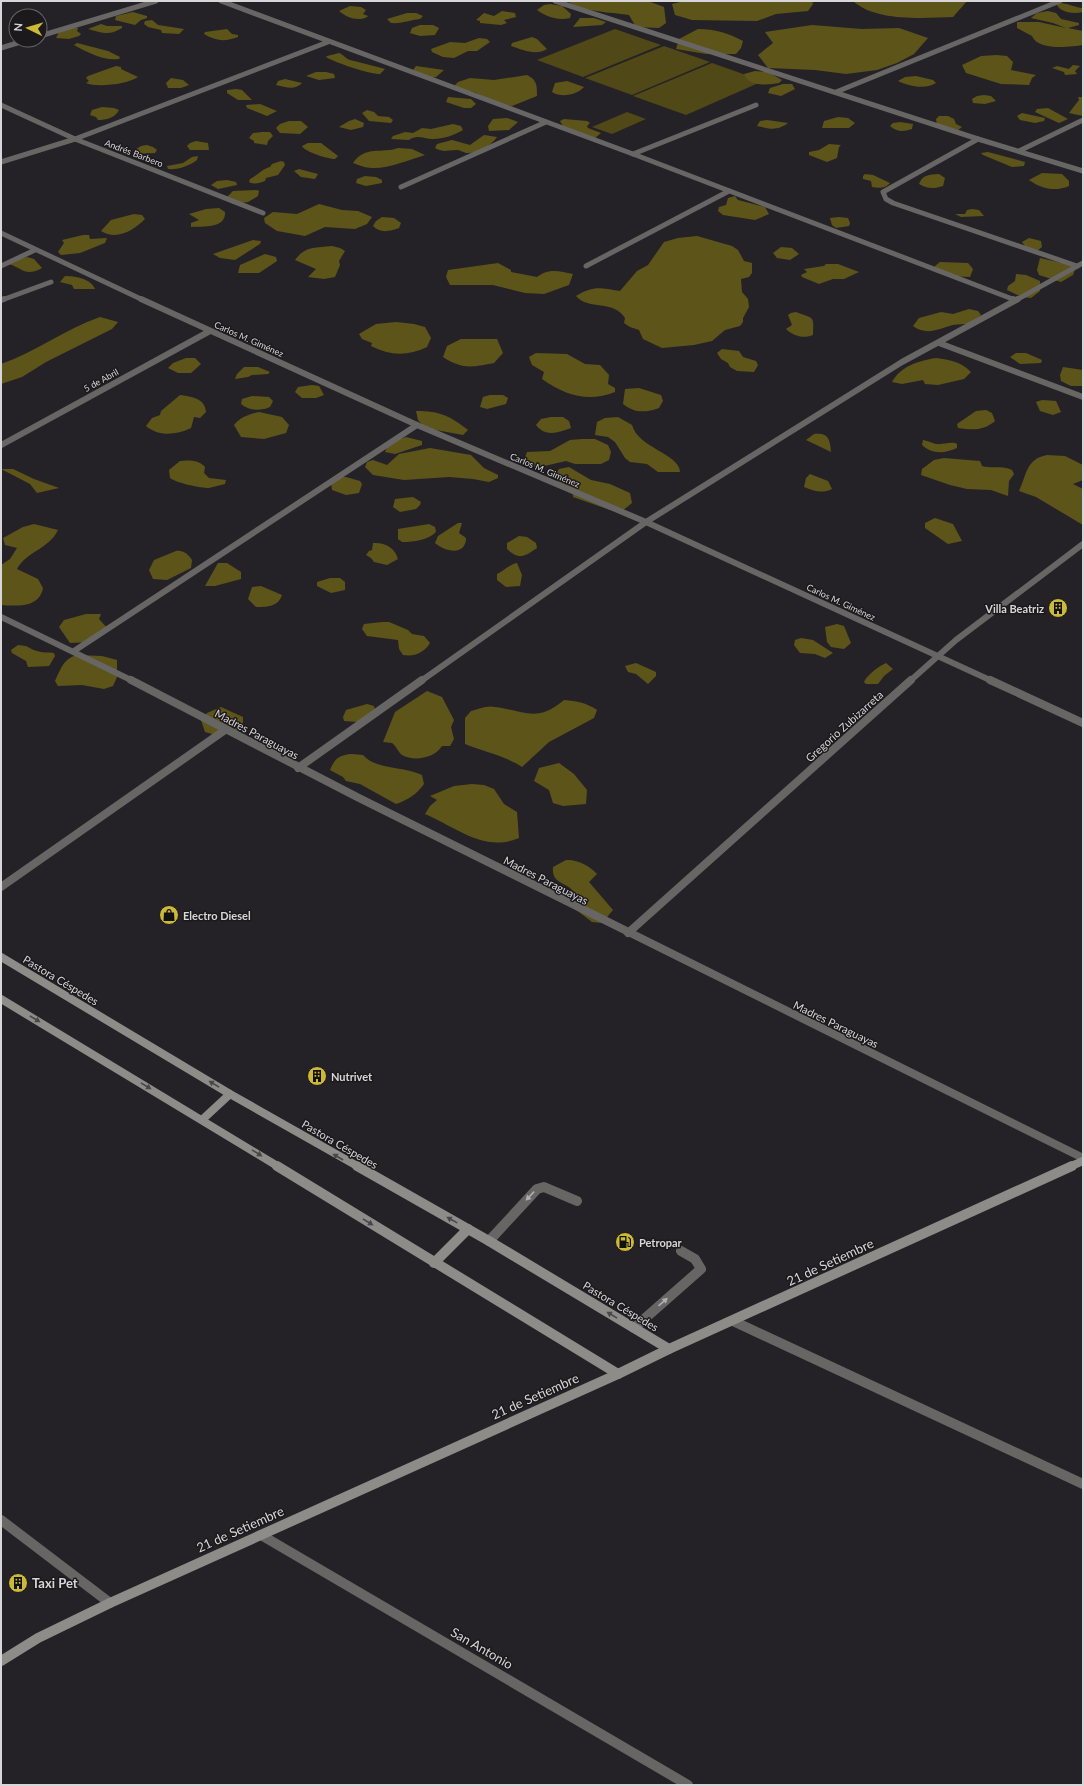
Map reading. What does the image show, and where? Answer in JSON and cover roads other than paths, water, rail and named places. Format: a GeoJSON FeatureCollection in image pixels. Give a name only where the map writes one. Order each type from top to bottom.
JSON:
{"type":"FeatureCollection","features":[{"type":"Feature","properties":{"kind":"main road","name":"Pastora Céspedes"},"geometry":{"type":"LineString","coordinates":[[1,957],[230,1094],[489,1241],[670,1349]]}},
{"type":"Feature","properties":{"kind":"main road"},"geometry":{"type":"LineString","coordinates":[[1,999],[203,1119],[434,1264],[618,1374]]}},
{"type":"Feature","properties":{"kind":"main road"},"geometry":{"type":"LineString","coordinates":[[203,1119],[230,1094]]}},
{"type":"Feature","properties":{"kind":"main road","name":"21 de Setiembre"},"geometry":{"type":"LineString","coordinates":[[1,1661],[38,1638],[110,1603],[618,1374],[1083,1161]]}},
{"type":"Feature","properties":{"kind":"main road"},"geometry":{"type":"LineString","coordinates":[[434,1264],[468,1229]]}},
{"type":"Feature","properties":{"kind":"street"},"geometry":{"type":"LineString","coordinates":[[48,34],[156,1]]}},
{"type":"Feature","properties":{"kind":"street"},"geometry":{"type":"LineString","coordinates":[[221,1],[633,154],[1016,300]]}},
{"type":"Feature","properties":{"kind":"street"},"geometry":{"type":"LineString","coordinates":[[555,1],[978,139],[1083,171]]}},
{"type":"Feature","properties":{"kind":"street"},"geometry":{"type":"LineString","coordinates":[[836,92],[1060,1]]}},
{"type":"Feature","properties":{"kind":"street"},"geometry":{"type":"LineString","coordinates":[[1,162],[75,139],[328,42]]}},
{"type":"Feature","properties":{"kind":"street","name":"Andrés Barbero"},"geometry":{"type":"LineString","coordinates":[[1,105],[75,139],[263,213]]}},
{"type":"Feature","properties":{"kind":"street"},"geometry":{"type":"LineString","coordinates":[[633,154],[756,105]]}},
{"type":"Feature","properties":{"kind":"street"},"geometry":{"type":"LineString","coordinates":[[1019,151],[1083,120]]}},
{"type":"Feature","properties":{"kind":"street"},"geometry":{"type":"LineString","coordinates":[[401,187],[546,122]]}},
{"type":"Feature","properties":{"kind":"street"},"geometry":{"type":"LineString","coordinates":[[978,139],[883,192],[886,199],[893,203],[1077,266]]}},
{"type":"Feature","properties":{"kind":"street"},"geometry":{"type":"LineString","coordinates":[[586,266],[729,191]]}},
{"type":"Feature","properties":{"kind":"street","name":"Carlos M. Giménez"},"geometry":{"type":"LineString","coordinates":[[1,233],[210,331],[417,425],[646,522],[1083,723]]}},
{"type":"Feature","properties":{"kind":"street"},"geometry":{"type":"LineString","coordinates":[[1,266],[35,250]]}},
{"type":"Feature","properties":{"kind":"street"},"geometry":{"type":"LineString","coordinates":[[298,768],[646,522],[896,366],[1083,263]]}},
{"type":"Feature","properties":{"kind":"street"},"geometry":{"type":"LineString","coordinates":[[1,300],[51,282]]}},
{"type":"Feature","properties":{"kind":"street","name":"5 de Abril"},"geometry":{"type":"LineString","coordinates":[[1,445],[210,331]]}},
{"type":"Feature","properties":{"kind":"street"},"geometry":{"type":"LineString","coordinates":[[939,343],[1083,397]]}},
{"type":"Feature","properties":{"kind":"street"},"geometry":{"type":"LineString","coordinates":[[74,651],[417,425]]}},
{"type":"Feature","properties":{"kind":"street","name":"Gregorio Zubizarreta"},"geometry":{"type":"LineString","coordinates":[[628,933],[956,640],[1083,544]]}},
{"type":"Feature","properties":{"kind":"street","name":"Madres Paraguayas"},"geometry":{"type":"LineString","coordinates":[[1,617],[74,651],[298,768],[1083,1158]]}},
{"type":"Feature","properties":{"kind":"street"},"geometry":{"type":"LineString","coordinates":[[1,886],[225,730]]}},
{"type":"Feature","properties":{"kind":"street"},"geometry":{"type":"LineString","coordinates":[[489,1241],[537,1189],[544,1187],[577,1201]]}},
{"type":"Feature","properties":{"kind":"street"},"geometry":{"type":"LineString","coordinates":[[634,1328],[701,1268],[695,1259],[681,1251]]}},
{"type":"Feature","properties":{"kind":"street"},"geometry":{"type":"LineString","coordinates":[[733,1321],[1083,1484]]}},
{"type":"Feature","properties":{"kind":"street"},"geometry":{"type":"LineString","coordinates":[[1,1520],[110,1603]]}},
{"type":"Feature","properties":{"kind":"street","name":"San Antonio"},"geometry":{"type":"LineString","coordinates":[[261,1535],[688,1785]]}},
{"type":"Feature","properties":{"kind":"place","name":"Villa Beatriz"},"geometry":{"type":"Point","coordinates":[1058,608]}},
{"type":"Feature","properties":{"kind":"place","name":"Electro Diesel"},"geometry":{"type":"Point","coordinates":[169,915]}},
{"type":"Feature","properties":{"kind":"place","name":"Nutrivet"},"geometry":{"type":"Point","coordinates":[317,1076]}},
{"type":"Feature","properties":{"kind":"place","name":"Petropar"},"geometry":{"type":"Point","coordinates":[625,1242]}},
{"type":"Feature","properties":{"kind":"place","name":"Taxi Pet"},"geometry":{"type":"Point","coordinates":[18,1583]}}]}
